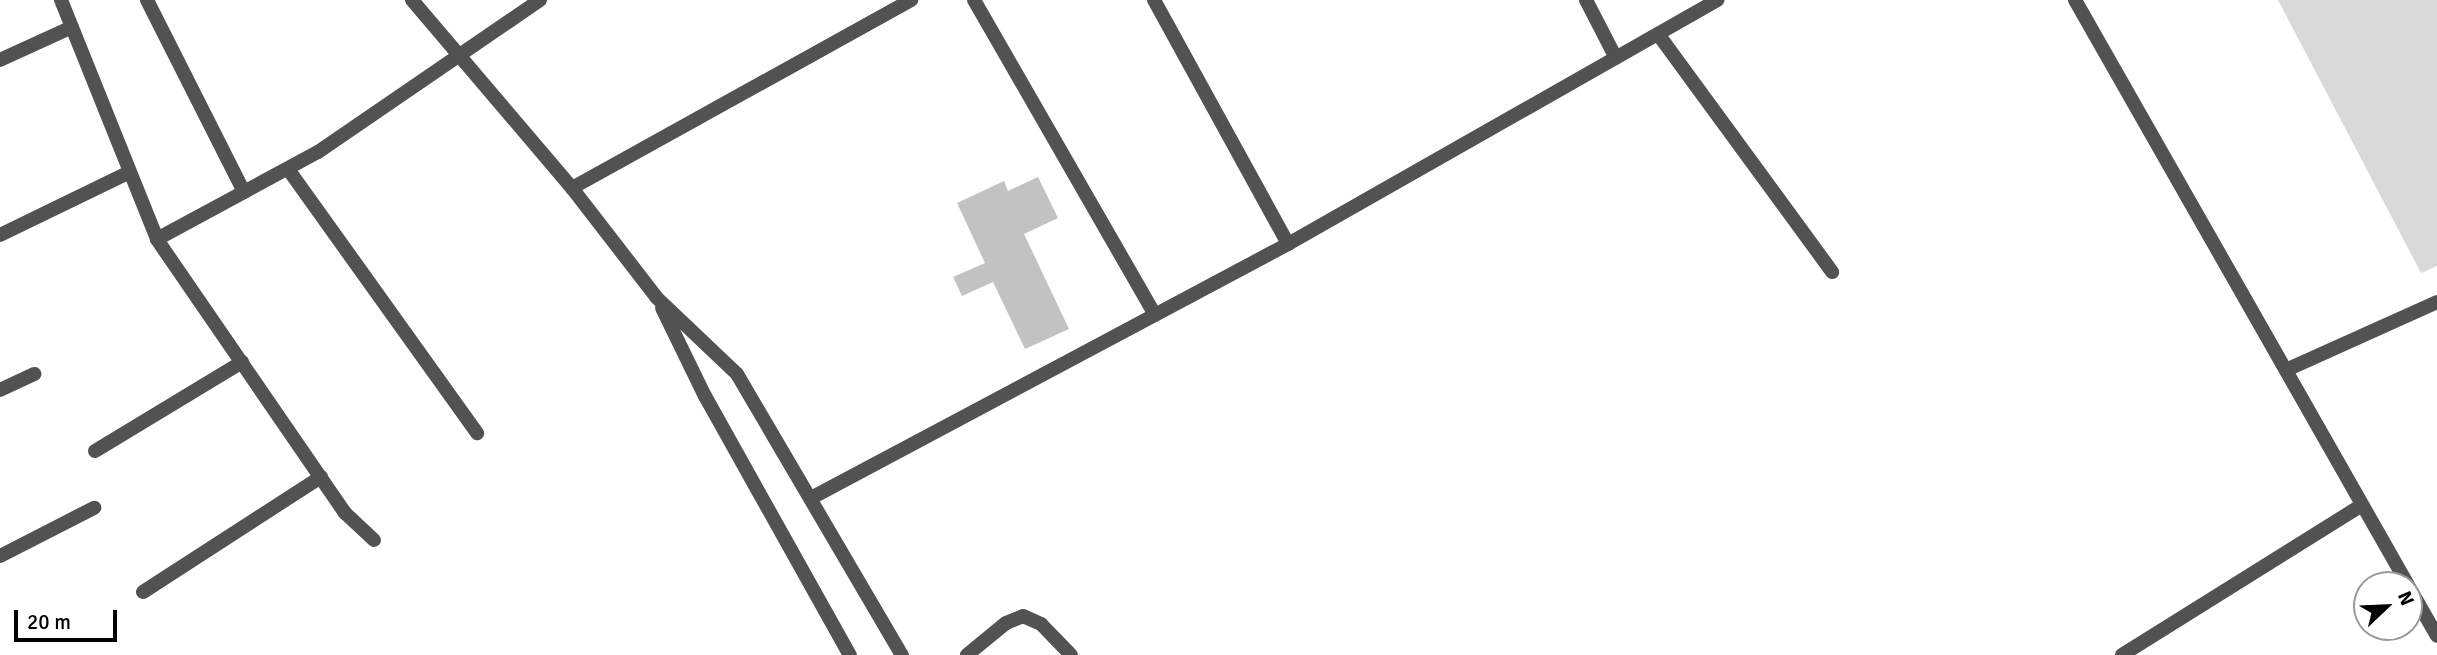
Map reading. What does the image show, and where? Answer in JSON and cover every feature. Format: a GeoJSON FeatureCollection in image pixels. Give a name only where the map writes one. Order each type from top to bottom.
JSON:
{"type":"FeatureCollection","features":[{"type":"Feature","properties":{"kind":"street"},"geometry":{"type":"LineString","coordinates":[[61,0],[158,239],[345,513],[374,540]]}},
{"type":"Feature","properties":{"kind":"street"},"geometry":{"type":"LineString","coordinates":[[147,0],[244,192]]}},
{"type":"Feature","properties":{"kind":"street"},"geometry":{"type":"LineString","coordinates":[[412,0],[572,188],[657,298],[737,374],[813,497],[902,655]]}},
{"type":"Feature","properties":{"kind":"street"},"geometry":{"type":"LineString","coordinates":[[158,239],[318,152],[458,52],[540,0]]}},
{"type":"Feature","properties":{"kind":"street"},"geometry":{"type":"LineString","coordinates":[[572,188],[911,0]]}},
{"type":"Feature","properties":{"kind":"street"},"geometry":{"type":"LineString","coordinates":[[974,0],[1155,315]]}},
{"type":"Feature","properties":{"kind":"street"},"geometry":{"type":"LineString","coordinates":[[1154,0],[1288,244]]}},
{"type":"Feature","properties":{"kind":"street"},"geometry":{"type":"LineString","coordinates":[[1586,0],[1616,58]]}},
{"type":"Feature","properties":{"kind":"street"},"geometry":{"type":"LineString","coordinates":[[813,497],[1288,244],[1717,0]]}},
{"type":"Feature","properties":{"kind":"street"},"geometry":{"type":"LineString","coordinates":[[2075,0],[2399,571]]}},
{"type":"Feature","properties":{"kind":"street"},"geometry":{"type":"LineString","coordinates":[[0,60],[72,27]]}},
{"type":"Feature","properties":{"kind":"street"},"geometry":{"type":"LineString","coordinates":[[1658,34],[1832,272]]}},
{"type":"Feature","properties":{"kind":"street"},"geometry":{"type":"LineString","coordinates":[[288,169],[477,433]]}},
{"type":"Feature","properties":{"kind":"street"},"geometry":{"type":"LineString","coordinates":[[0,234],[130,172]]}},
{"type":"Feature","properties":{"kind":"street"},"geometry":{"type":"LineString","coordinates":[[657,298],[705,396],[850,655]]}},
{"type":"Feature","properties":{"kind":"street"},"geometry":{"type":"LineString","coordinates":[[2286,370],[2437,302]]}},
{"type":"Feature","properties":{"kind":"street"},"geometry":{"type":"LineString","coordinates":[[95,451],[242,362]]}},
{"type":"Feature","properties":{"kind":"street"},"geometry":{"type":"LineString","coordinates":[[0,390],[35,374]]}},
{"type":"Feature","properties":{"kind":"street"},"geometry":{"type":"LineString","coordinates":[[143,592],[321,477]]}},
{"type":"Feature","properties":{"kind":"street"},"geometry":{"type":"LineString","coordinates":[[2122,655],[2362,505]]}},
{"type":"Feature","properties":{"kind":"street"},"geometry":{"type":"LineString","coordinates":[[0,556],[94,509]]}},
{"type":"Feature","properties":{"kind":"street"},"geometry":{"type":"LineString","coordinates":[[2423,612],[2437,636]]}},
{"type":"Feature","properties":{"kind":"street"},"geometry":{"type":"LineString","coordinates":[[967,655],[1006,623],[1023,616],[1041,624],[1071,655]]}},
{"type":"Feature","properties":{"kind":"shaded area"},"geometry":{"type":"Polygon","coordinates":[[[2278,0],[2437,0],[2437,266],[2421,273],[2278,0]]]}},
{"type":"Feature","properties":{"kind":"building"},"geometry":{"type":"Polygon","coordinates":[[[1038,177],[1058,218],[1024,234],[1069,329],[1025,349],[993,282],[962,296],[953,277],[985,263],[957,203],[1004,181],[1008,191],[1038,177]]]}}]}
